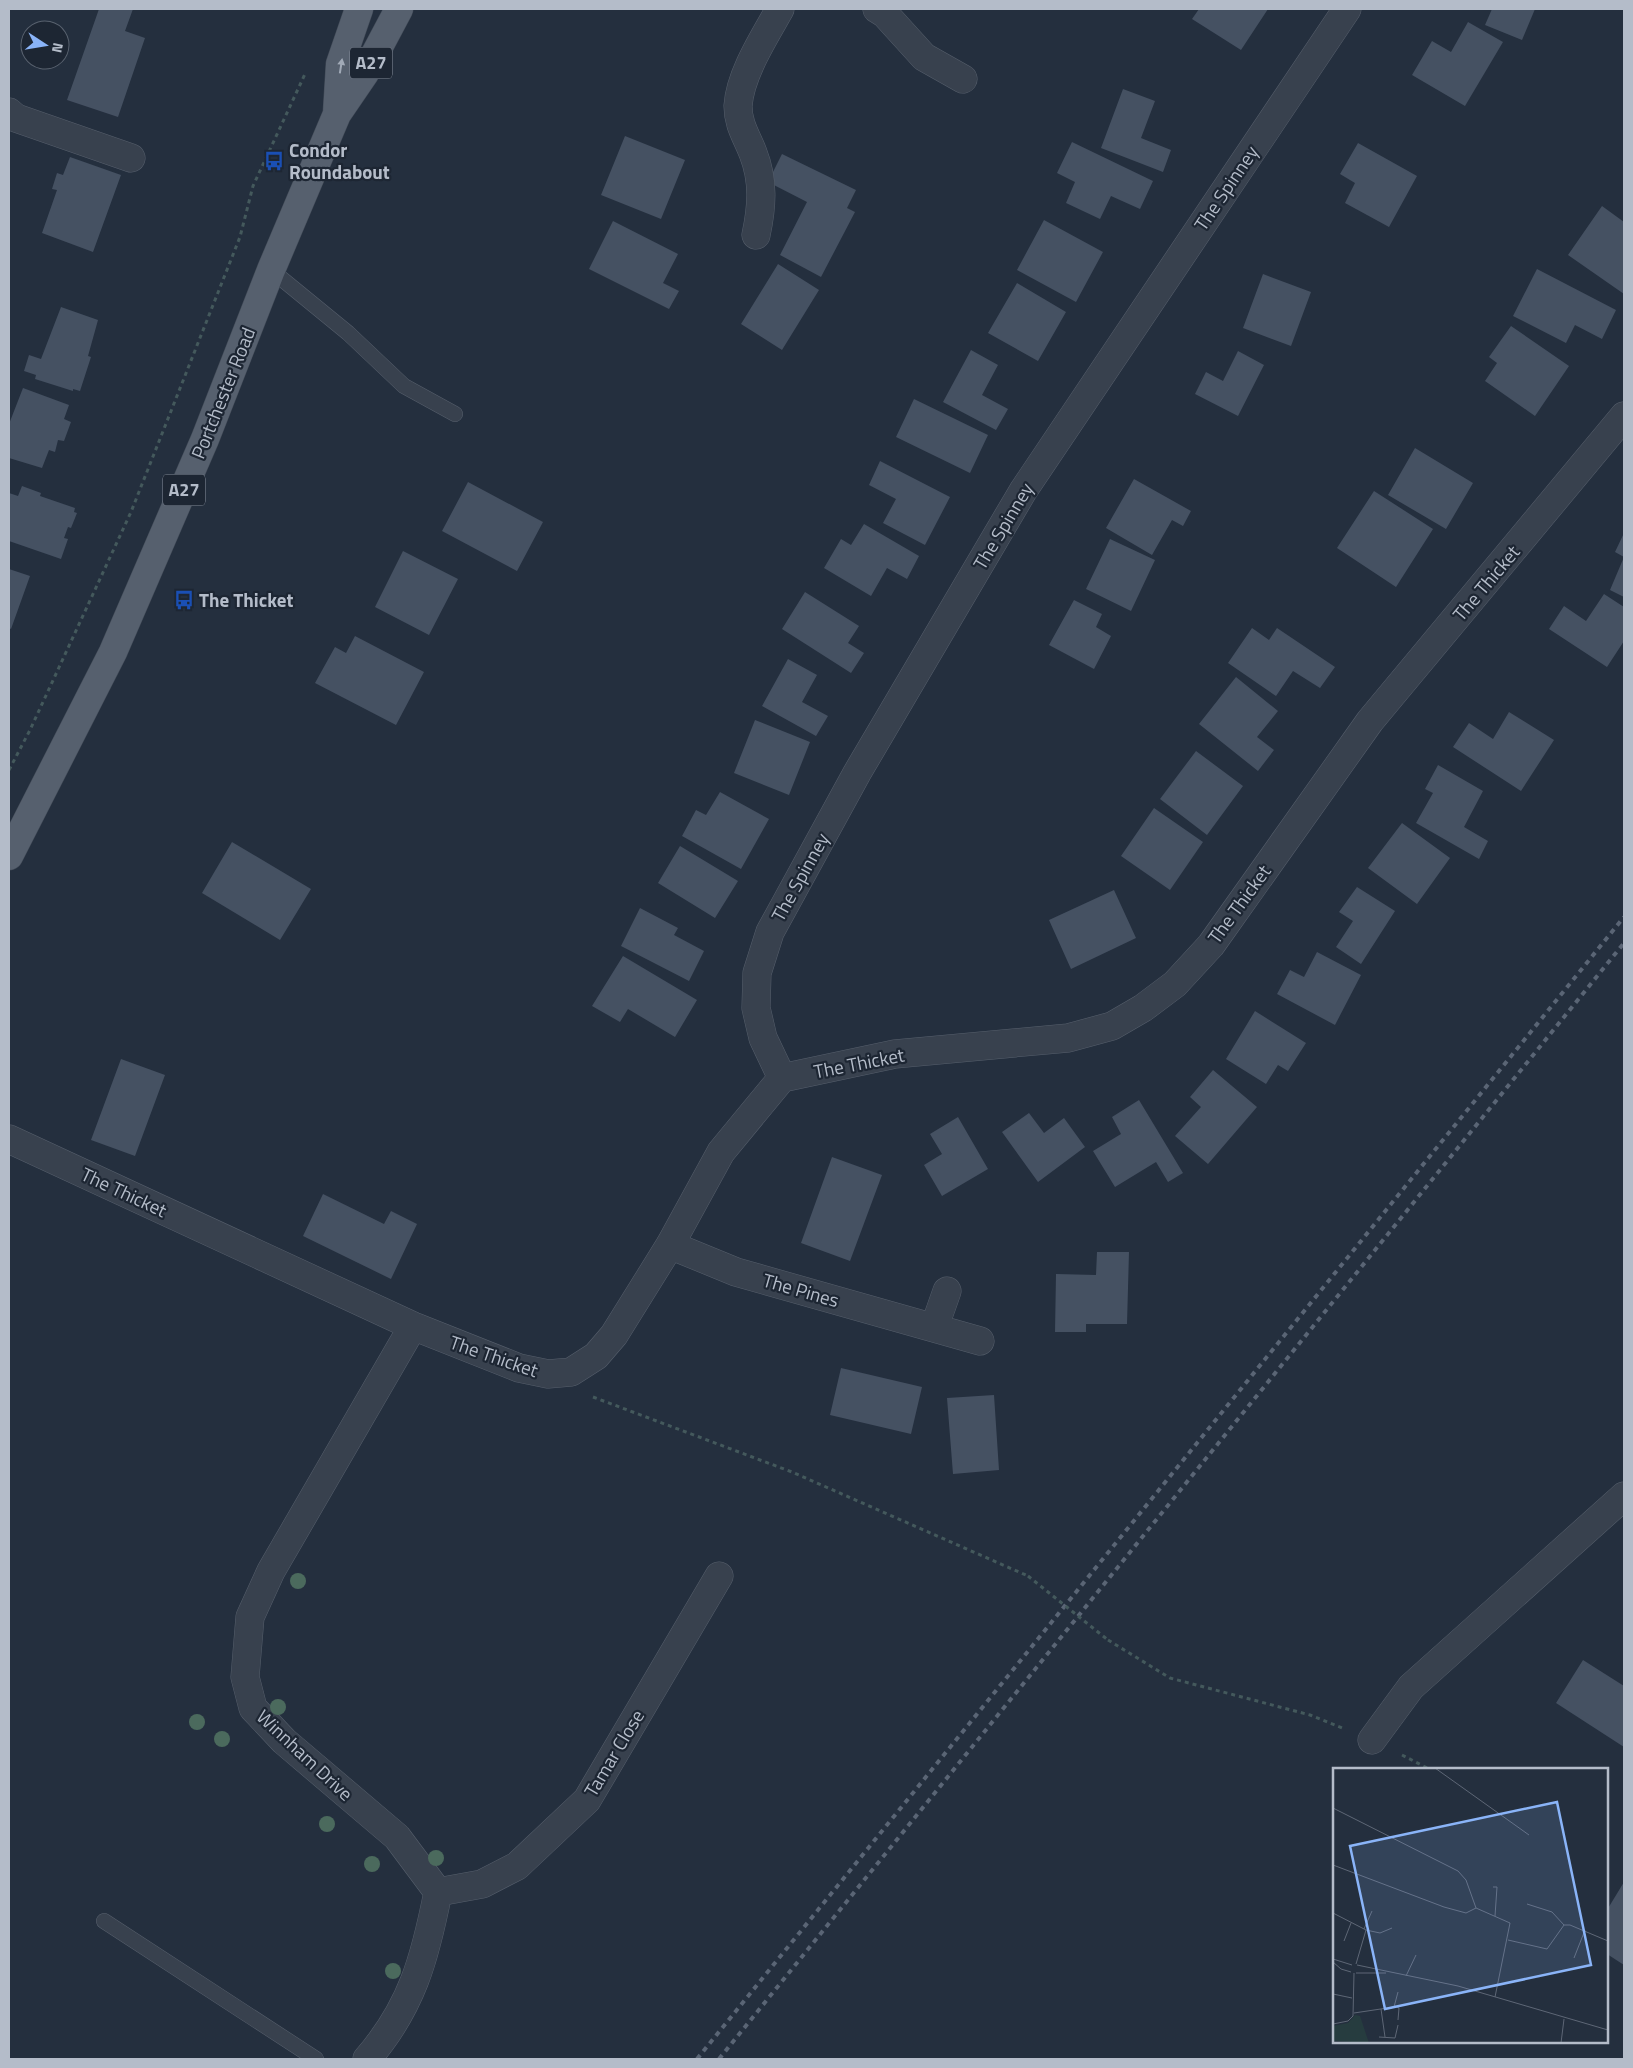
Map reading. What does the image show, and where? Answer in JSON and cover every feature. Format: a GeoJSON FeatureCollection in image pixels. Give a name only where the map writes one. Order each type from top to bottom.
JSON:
{"type":"FeatureCollection","features":[{"type":"Feature","properties":{"kind":"main road","name":"Portchester Road"},"geometry":{"type":"LineString","coordinates":[[337,114],[340,64],[359,9]]}},
{"type":"Feature","properties":{"kind":"main road","name":"Portchester Road"},"geometry":{"type":"LineString","coordinates":[[9,856],[113,652],[206,440],[272,270],[337,114],[366,73],[399,9]]}},
{"type":"Feature","properties":{"kind":"street"},"geometry":{"type":"LineString","coordinates":[[756,235],[762,203],[759,180],[753,153],[742,131],[738,106],[756,53],[780,9]]}},
{"type":"Feature","properties":{"kind":"street"},"geometry":{"type":"LineString","coordinates":[[877,9],[885,14],[924,57],[963,79]]}},
{"type":"Feature","properties":{"kind":"street","name":"The Spinney"},"geometry":{"type":"LineString","coordinates":[[782,1078],[763,1038],[756,1008],[758,972],[770,932],[857,773],[1023,491],[1347,9]]}},
{"type":"Feature","properties":{"kind":"street"},"geometry":{"type":"LineString","coordinates":[[9,112],[16,118],[131,158]]}},
{"type":"Feature","properties":{"kind":"street","name":"The Thicket"},"geometry":{"type":"LineString","coordinates":[[9,1139],[413,1326],[519,1368],[548,1374],[571,1372],[596,1356],[614,1335],[670,1245],[721,1152],[782,1078],[895,1054],[1068,1038],[1112,1026],[1143,1008],[1175,984],[1210,945],[1370,721],[1624,416]]}},
{"type":"Feature","properties":{"kind":"street","name":"The Pines"},"geometry":{"type":"LineString","coordinates":[[670,1245],[736,1272],[980,1341]]}},
{"type":"Feature","properties":{"kind":"street"},"geometry":{"type":"LineString","coordinates":[[934,1328],[947,1291]]}},
{"type":"Feature","properties":{"kind":"street","name":"Winnham Drive"},"geometry":{"type":"LineString","coordinates":[[413,1326],[271,1571],[250,1617],[245,1676],[253,1708],[284,1741],[397,1838],[438,1892]]}},
{"type":"Feature","properties":{"kind":"street"},"geometry":{"type":"LineString","coordinates":[[1372,1740],[1411,1687],[1624,1496]]}},
{"type":"Feature","properties":{"kind":"street","name":"Tamar Close"},"geometry":{"type":"LineString","coordinates":[[438,1892],[482,1884],[517,1866],[587,1800],[719,1576]]}},
{"type":"Feature","properties":{"kind":"street"},"geometry":{"type":"LineString","coordinates":[[367,2059],[388,2035],[411,1993],[428,1945],[438,1892]]}},
{"type":"Feature","properties":{"kind":"lane"},"geometry":{"type":"LineString","coordinates":[[272,270],[348,333],[404,386],[455,414]]}},
{"type":"Feature","properties":{"kind":"lane"},"geometry":{"type":"LineString","coordinates":[[104,1921],[316,2059]]}},
{"type":"Feature","properties":{"kind":"path"},"geometry":{"type":"LineString","coordinates":[[9,770],[30,730],[131,512],[240,237],[253,186],[305,73]]}},
{"type":"Feature","properties":{"kind":"path"},"geometry":{"type":"LineString","coordinates":[[571,1372],[595,1399],[792,1472],[1028,1576],[1108,1640],[1170,1678],[1310,1715],[1372,1740],[1427,1768]]}},
{"type":"Feature","properties":{"kind":"building"},"geometry":{"type":"Polygon","coordinates":[[[99,9],[133,9],[125,31],[145,38],[118,117],[67,100],[99,9]]]}},
{"type":"Feature","properties":{"kind":"building"},"geometry":{"type":"Polygon","coordinates":[[[1199,9],[1268,9],[1241,50],[1192,19],[1199,9]]]}},
{"type":"Feature","properties":{"kind":"building"},"geometry":{"type":"Polygon","coordinates":[[[1492,9],[1535,9],[1522,40],[1485,25],[1492,9]]]}},
{"type":"Feature","properties":{"kind":"building"},"geometry":{"type":"Polygon","coordinates":[[[1468,22],[1503,42],[1465,106],[1412,75],[1432,41],[1451,52],[1468,22]]]}},
{"type":"Feature","properties":{"kind":"building"},"geometry":{"type":"Polygon","coordinates":[[[1123,89],[1155,101],[1141,138],[1171,150],[1163,172],[1101,148],[1123,89]]]}},
{"type":"Feature","properties":{"kind":"building"},"geometry":{"type":"Polygon","coordinates":[[[625,136],[685,160],[661,219],[601,195],[625,136]]]}},
{"type":"Feature","properties":{"kind":"building"},"geometry":{"type":"Polygon","coordinates":[[[1072,142],[1153,181],[1140,209],[1111,196],[1100,219],[1066,203],[1075,182],[1057,173],[1072,142]]]}},
{"type":"Feature","properties":{"kind":"building"},"geometry":{"type":"Polygon","coordinates":[[[1358,143],[1417,176],[1389,227],[1345,203],[1355,183],[1340,174],[1358,143]]]}},
{"type":"Feature","properties":{"kind":"building"},"geometry":{"type":"Polygon","coordinates":[[[782,154],[856,190],[847,208],[855,212],[821,277],[780,255],[807,202],[768,182],[782,154]]]}},
{"type":"Feature","properties":{"kind":"building"},"geometry":{"type":"Polygon","coordinates":[[[70,157],[121,175],[93,252],[42,233],[57,190],[52,189],[57,173],[63,175],[70,157]]]}},
{"type":"Feature","properties":{"kind":"building"},"geometry":{"type":"Polygon","coordinates":[[[1602,206],[1624,222],[1624,294],[1568,255],[1602,206]]]}},
{"type":"Feature","properties":{"kind":"building"},"geometry":{"type":"Polygon","coordinates":[[[1044,220],[1103,252],[1076,302],[1017,270],[1044,220]]]}},
{"type":"Feature","properties":{"kind":"building"},"geometry":{"type":"Polygon","coordinates":[[[613,221],[678,254],[663,283],[679,291],[669,309],[589,269],[613,221]]]}},
{"type":"Feature","properties":{"kind":"building"},"geometry":{"type":"Polygon","coordinates":[[[778,264],[819,290],[782,350],[741,324],[778,264]]]}},
{"type":"Feature","properties":{"kind":"building"},"geometry":{"type":"Polygon","coordinates":[[[1537,269],[1616,310],[1602,339],[1575,325],[1566,343],[1513,316],[1537,269]]]}},
{"type":"Feature","properties":{"kind":"building"},"geometry":{"type":"Polygon","coordinates":[[[1263,274],[1311,292],[1291,346],[1243,328],[1263,274]]]}},
{"type":"Feature","properties":{"kind":"building"},"geometry":{"type":"Polygon","coordinates":[[[1017,283],[1066,312],[1038,361],[988,333],[1017,283]]]}},
{"type":"Feature","properties":{"kind":"building"},"geometry":{"type":"Polygon","coordinates":[[[61,307],[98,320],[88,356],[91,357],[80,391],[73,389],[73,391],[35,379],[36,375],[24,371],[29,355],[41,359],[61,307]]]}},
{"type":"Feature","properties":{"kind":"building"},"geometry":{"type":"Polygon","coordinates":[[[1511,326],[1569,366],[1535,416],[1485,381],[1497,363],[1489,357],[1511,326]]]}},
{"type":"Feature","properties":{"kind":"building"},"geometry":{"type":"Polygon","coordinates":[[[971,350],[998,365],[982,395],[1008,409],[996,430],[943,402],[971,350]]]}},
{"type":"Feature","properties":{"kind":"building"},"geometry":{"type":"Polygon","coordinates":[[[1238,351],[1264,365],[1238,416],[1195,394],[1206,372],[1223,381],[1238,351]]]}},
{"type":"Feature","properties":{"kind":"building"},"geometry":{"type":"Polygon","coordinates":[[[23,388],[69,405],[64,419],[71,422],[64,441],[58,440],[55,452],[49,450],[42,468],[9,458],[9,424],[23,388]]]}},
{"type":"Feature","properties":{"kind":"building"},"geometry":{"type":"Polygon","coordinates":[[[914,399],[988,435],[970,473],[896,437],[914,399]]]}},
{"type":"Feature","properties":{"kind":"building"},"geometry":{"type":"Polygon","coordinates":[[[1415,448],[1473,483],[1446,529],[1388,495],[1415,448]]]}},
{"type":"Feature","properties":{"kind":"building"},"geometry":{"type":"Polygon","coordinates":[[[880,461],[950,497],[925,545],[883,523],[896,499],[869,485],[880,461]]]}},
{"type":"Feature","properties":{"kind":"building"},"geometry":{"type":"Polygon","coordinates":[[[1134,479],[1191,511],[1183,526],[1172,520],[1152,555],[1106,528],[1134,479]]]}},
{"type":"Feature","properties":{"kind":"building"},"geometry":{"type":"Polygon","coordinates":[[[468,482],[543,522],[517,571],[442,531],[468,482]]]}},
{"type":"Feature","properties":{"kind":"building"},"geometry":{"type":"Polygon","coordinates":[[[22,486],[41,493],[40,496],[75,508],[74,512],[77,513],[71,528],[68,527],[64,538],[68,539],[61,559],[9,541],[9,493],[18,496],[22,486]]]}},
{"type":"Feature","properties":{"kind":"building"},"geometry":{"type":"Polygon","coordinates":[[[1374,491],[1433,529],[1396,587],[1337,548],[1374,491]]]}},
{"type":"Feature","properties":{"kind":"building"},"geometry":{"type":"Polygon","coordinates":[[[864,524],[919,556],[907,579],[887,568],[871,596],[824,568],[841,539],[851,545],[864,524]]]}},
{"type":"Feature","properties":{"kind":"building"},"geometry":{"type":"Polygon","coordinates":[[[1624,533],[1624,557],[1615,552],[1624,533]]]}},
{"type":"Feature","properties":{"kind":"building"},"geometry":{"type":"Polygon","coordinates":[[[1110,539],[1155,560],[1131,611],[1086,589],[1110,539]]]}},
{"type":"Feature","properties":{"kind":"building"},"geometry":{"type":"Polygon","coordinates":[[[403,551],[458,579],[429,635],[375,607],[403,551]]]}},
{"type":"Feature","properties":{"kind":"building"},"geometry":{"type":"Polygon","coordinates":[[[1624,557],[1624,597],[1610,590],[1624,557]]]}},
{"type":"Feature","properties":{"kind":"building"},"geometry":{"type":"Polygon","coordinates":[[[9,569],[30,576],[11,629],[9,628],[9,569]]]}},
{"type":"Feature","properties":{"kind":"building"},"geometry":{"type":"Polygon","coordinates":[[[805,592],[859,626],[848,643],[864,653],[851,673],[782,629],[805,592]]]}},
{"type":"Feature","properties":{"kind":"building"},"geometry":{"type":"Polygon","coordinates":[[[1604,594],[1624,607],[1624,641],[1607,667],[1549,629],[1564,606],[1586,621],[1604,594]]]}},
{"type":"Feature","properties":{"kind":"building"},"geometry":{"type":"Polygon","coordinates":[[[1074,600],[1102,614],[1096,627],[1111,636],[1094,669],[1049,645],[1074,600]]]}},
{"type":"Feature","properties":{"kind":"building"},"geometry":{"type":"Polygon","coordinates":[[[1252,628],[1269,640],[1277,628],[1335,667],[1320,688],[1293,671],[1276,696],[1228,663],[1252,628]]]}},
{"type":"Feature","properties":{"kind":"building"},"geometry":{"type":"Polygon","coordinates":[[[355,636],[424,672],[396,725],[315,683],[335,647],[346,653],[355,636]]]}},
{"type":"Feature","properties":{"kind":"building"},"geometry":{"type":"Polygon","coordinates":[[[788,659],[817,675],[802,702],[828,716],[816,736],[762,706],[788,659]]]}},
{"type":"Feature","properties":{"kind":"building"},"geometry":{"type":"Polygon","coordinates":[[[1236,677],[1278,711],[1257,737],[1274,750],[1258,771],[1199,724],[1236,677]]]}},
{"type":"Feature","properties":{"kind":"building"},"geometry":{"type":"Polygon","coordinates":[[[1509,712],[1554,740],[1521,791],[1453,747],[1469,723],[1493,739],[1509,712]]]}},
{"type":"Feature","properties":{"kind":"building"},"geometry":{"type":"Polygon","coordinates":[[[755,720],[810,742],[789,795],[734,773],[755,720]]]}},
{"type":"Feature","properties":{"kind":"building"},"geometry":{"type":"Polygon","coordinates":[[[1196,751],[1243,786],[1207,835],[1160,799],[1196,751]]]}},
{"type":"Feature","properties":{"kind":"building"},"geometry":{"type":"Polygon","coordinates":[[[1438,765],[1483,791],[1464,827],[1488,841],[1479,859],[1416,823],[1433,793],[1425,789],[1438,765]]]}},
{"type":"Feature","properties":{"kind":"building"},"geometry":{"type":"Polygon","coordinates":[[[720,792],[769,819],[741,869],[682,836],[696,810],[706,815],[720,792]]]}},
{"type":"Feature","properties":{"kind":"building"},"geometry":{"type":"Polygon","coordinates":[[[1154,808],[1203,842],[1170,890],[1121,856],[1154,808]]]}},
{"type":"Feature","properties":{"kind":"building"},"geometry":{"type":"Polygon","coordinates":[[[1402,823],[1450,858],[1417,904],[1368,868],[1402,823]]]}},
{"type":"Feature","properties":{"kind":"building"},"geometry":{"type":"Polygon","coordinates":[[[232,842],[311,889],[280,940],[202,893],[232,842]]]}},
{"type":"Feature","properties":{"kind":"building"},"geometry":{"type":"Polygon","coordinates":[[[680,846],[738,881],[715,918],[658,883],[680,846]]]}},
{"type":"Feature","properties":{"kind":"building"},"geometry":{"type":"Polygon","coordinates":[[[1357,887],[1395,911],[1361,964],[1336,947],[1353,921],[1339,912],[1357,887]]]}},
{"type":"Feature","properties":{"kind":"building"},"geometry":{"type":"Polygon","coordinates":[[[1114,890],[1136,938],[1071,969],[1049,920],[1114,890]]]}},
{"type":"Feature","properties":{"kind":"building"},"geometry":{"type":"Polygon","coordinates":[[[640,908],[678,928],[674,935],[704,951],[689,981],[621,946],[640,908]]]}},
{"type":"Feature","properties":{"kind":"building"},"geometry":{"type":"Polygon","coordinates":[[[1317,952],[1361,975],[1335,1025],[1277,994],[1290,970],[1304,977],[1317,952]]]}},
{"type":"Feature","properties":{"kind":"building"},"geometry":{"type":"Polygon","coordinates":[[[623,956],[697,1000],[675,1037],[628,1009],[620,1022],[592,1006],[623,956]]]}},
{"type":"Feature","properties":{"kind":"building"},"geometry":{"type":"Polygon","coordinates":[[[1255,1011],[1306,1043],[1288,1071],[1278,1065],[1266,1084],[1226,1059],[1255,1011]]]}},
{"type":"Feature","properties":{"kind":"building"},"geometry":{"type":"Polygon","coordinates":[[[121,1059],[165,1075],[135,1156],[91,1140],[121,1059]]]}},
{"type":"Feature","properties":{"kind":"building"},"geometry":{"type":"Polygon","coordinates":[[[1213,1070],[1257,1107],[1208,1164],[1175,1136],[1201,1107],[1190,1097],[1213,1070]]]}},
{"type":"Feature","properties":{"kind":"building"},"geometry":{"type":"Polygon","coordinates":[[[1139,1100],[1183,1173],[1168,1182],[1156,1162],[1115,1187],[1093,1151],[1121,1134],[1112,1117],[1139,1100]]]}},
{"type":"Feature","properties":{"kind":"building"},"geometry":{"type":"Polygon","coordinates":[[[1029,1113],[1044,1133],[1064,1118],[1085,1147],[1038,1182],[1002,1132],[1029,1113]]]}},
{"type":"Feature","properties":{"kind":"building"},"geometry":{"type":"Polygon","coordinates":[[[958,1117],[988,1169],[942,1196],[924,1165],[942,1154],[930,1134],[958,1117]]]}},
{"type":"Feature","properties":{"kind":"building"},"geometry":{"type":"Polygon","coordinates":[[[832,1157],[882,1175],[850,1261],[801,1243],[832,1157]]]}},
{"type":"Feature","properties":{"kind":"building"},"geometry":{"type":"Polygon","coordinates":[[[323,1194],[384,1224],[391,1211],[417,1224],[391,1279],[303,1236],[323,1194]]]}},
{"type":"Feature","properties":{"kind":"building"},"geometry":{"type":"Polygon","coordinates":[[[1097,1252],[1129,1252],[1127,1324],[1086,1324],[1086,1332],[1055,1332],[1056,1274],[1096,1275],[1097,1252]]]}},
{"type":"Feature","properties":{"kind":"building"},"geometry":{"type":"Polygon","coordinates":[[[841,1368],[922,1387],[911,1434],[830,1415],[841,1368]]]}},
{"type":"Feature","properties":{"kind":"building"},"geometry":{"type":"Polygon","coordinates":[[[994,1395],[999,1470],[953,1474],[947,1398],[994,1395]]]}},
{"type":"Feature","properties":{"kind":"building"},"geometry":{"type":"Polygon","coordinates":[[[1583,1660],[1624,1686],[1624,1747],[1556,1703],[1583,1660]]]}},
{"type":"Feature","properties":{"kind":"building"},"geometry":{"type":"Polygon","coordinates":[[[1624,1882],[1624,1965],[1608,1955],[1608,1908],[1624,1882]]]}},
{"type":"Feature","properties":{"kind":"railway"},"geometry":{"type":"LineString","coordinates":[[697,2059],[1624,917]]}},
{"type":"Feature","properties":{"kind":"railway"},"geometry":{"type":"LineString","coordinates":[[719,2059],[1624,943]]}},
{"type":"Feature","properties":{"kind":"place","name":"Condor Roundabout"},"geometry":{"type":"Point","coordinates":[274,161]}},
{"type":"Feature","properties":{"kind":"place","name":"The Thicket"},"geometry":{"type":"Point","coordinates":[184,600]}}]}
